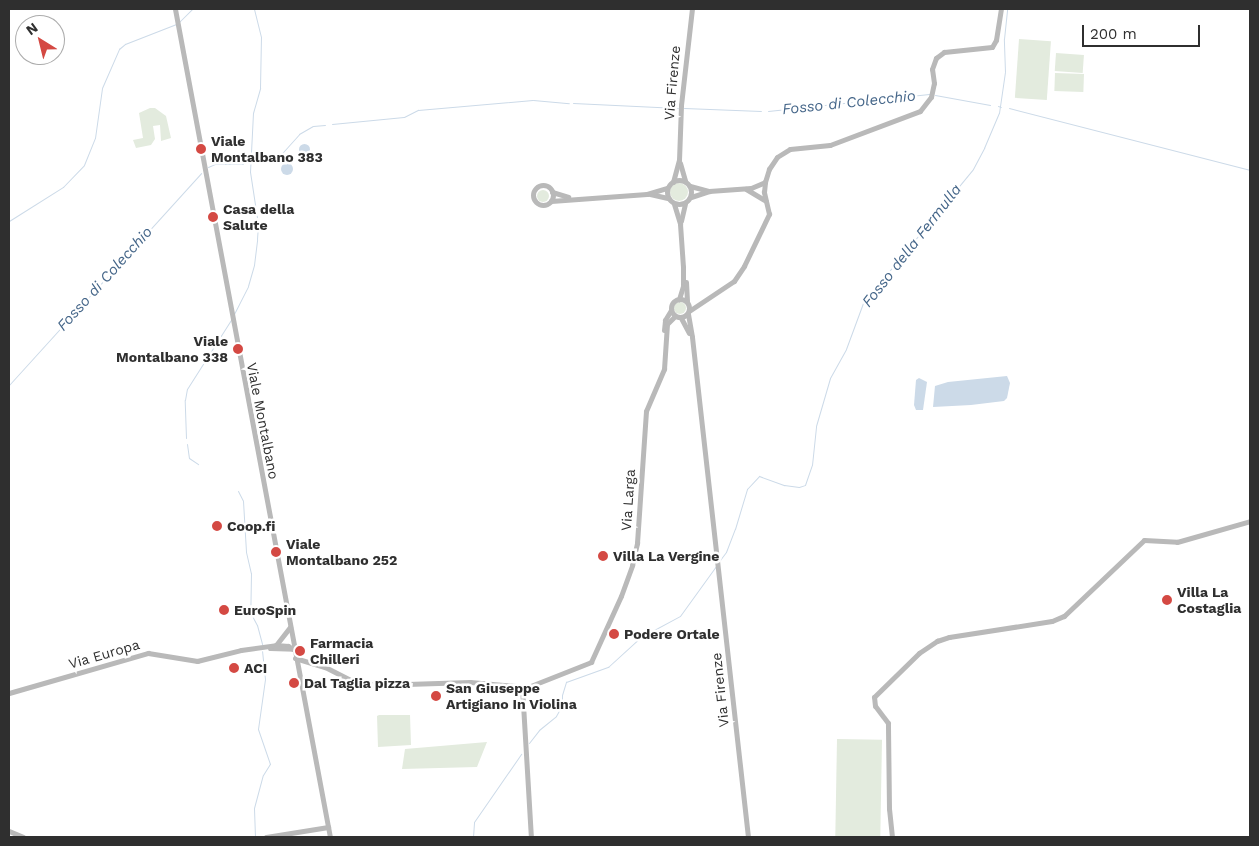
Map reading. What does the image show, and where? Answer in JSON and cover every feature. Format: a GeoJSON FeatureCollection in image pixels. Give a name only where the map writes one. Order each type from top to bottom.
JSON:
{"type":"FeatureCollection","features":[{"type":"Feature","properties":{"kind":"street","name":"Via Firenze"},"geometry":{"type":"LineString","coordinates":[[667,188],[673,182],[679,160],[681,106],[692,9]]}},
{"type":"Feature","properties":{"kind":"street"},"geometry":{"type":"LineString","coordinates":[[678,317],[688,308],[736,279],[744,266],[767,220],[770,209],[764,192],[765,182],[772,163],[784,152],[830,145],[910,116],[924,108],[929,102],[933,90],[932,69],[936,58],[944,52],[986,49],[992,46],[996,40],[1001,9]]}},
{"type":"Feature","properties":{"kind":"street","name":"Viale Montalbano"},"geometry":{"type":"LineString","coordinates":[[175,11],[330,837]]}},
{"type":"Feature","properties":{"kind":"street","name":"Via Firenze"},"geometry":{"type":"LineString","coordinates":[[679,160],[686,182],[690,186]]}},
{"type":"Feature","properties":{"kind":"street"},"geometry":{"type":"LineString","coordinates":[[673,182],[679,180],[686,182]]}},
{"type":"Feature","properties":{"kind":"street"},"geometry":{"type":"LineString","coordinates":[[674,204],[685,203],[691,197],[709,191],[745,189],[765,182]]}},
{"type":"Feature","properties":{"kind":"street"},"geometry":{"type":"LineString","coordinates":[[571,198],[552,192],[548,187],[542,186],[536,189],[533,195],[535,201],[541,205],[551,201],[571,198],[647,194],[667,188],[668,198],[647,194]]}},
{"type":"Feature","properties":{"kind":"street"},"geometry":{"type":"LineString","coordinates":[[691,197],[690,186],[709,191]]}},
{"type":"Feature","properties":{"kind":"street"},"geometry":{"type":"LineString","coordinates":[[745,189],[767,202]]}},
{"type":"Feature","properties":{"kind":"street"},"geometry":{"type":"LineString","coordinates":[[551,201],[552,192]]}},
{"type":"Feature","properties":{"kind":"street","name":"Via Firenze"},"geometry":{"type":"LineString","coordinates":[[668,198],[674,204],[680,224],[683,267],[748,837]]}},
{"type":"Feature","properties":{"kind":"street","name":"Via Firenze"},"geometry":{"type":"LineString","coordinates":[[680,224],[685,203]]}},
{"type":"Feature","properties":{"kind":"street","name":"Via Firenze"},"geometry":{"type":"LineString","coordinates":[[683,267],[683,286],[679,299],[672,304],[671,310],[688,329],[694,362]]}},
{"type":"Feature","properties":{"kind":"street"},"geometry":{"type":"LineString","coordinates":[[679,299],[688,308]]}},
{"type":"Feature","properties":{"kind":"street","name":"Via Larga"},"geometry":{"type":"LineString","coordinates":[[522,687],[545,682],[591,662],[621,596],[632,566],[637,543],[646,411],[664,369],[667,349],[664,323],[671,310]]}},
{"type":"Feature","properties":{"kind":"street","name":"Via Larga"},"geometry":{"type":"LineString","coordinates":[[666,335],[668,322],[678,317]]}},
{"type":"Feature","properties":{"kind":"street"},"geometry":{"type":"LineString","coordinates":[[892,837],[889,809],[888,723],[875,706],[874,698],[919,653],[936,641],[949,637],[1052,620],[1064,616],[1144,540],[1177,542],[1250,521]]}},
{"type":"Feature","properties":{"kind":"street"},"geometry":{"type":"LineString","coordinates":[[276,645],[290,627]]}},
{"type":"Feature","properties":{"kind":"street"},"geometry":{"type":"LineString","coordinates":[[264,647],[276,645],[288,646],[294,649]]}},
{"type":"Feature","properties":{"kind":"street"},"geometry":{"type":"LineString","coordinates":[[264,647],[294,649]]}},
{"type":"Feature","properties":{"kind":"street","name":"Via Europa"},"geometry":{"type":"LineString","coordinates":[[9,693],[148,653],[197,661],[241,650],[264,647]]}},
{"type":"Feature","properties":{"kind":"street"},"geometry":{"type":"LineString","coordinates":[[295,658],[325,667],[362,684],[402,686],[470,682],[522,687],[531,837]]}},
{"type":"Feature","properties":{"kind":"street"},"geometry":{"type":"LineString","coordinates":[[266,837],[328,827]]}},
{"type":"Feature","properties":{"kind":"street"},"geometry":{"type":"LineString","coordinates":[[9,832],[23,837]]}},
{"type":"Feature","properties":{"kind":"shaded area"},"geometry":{"type":"Polygon","coordinates":[[[1019,39],[1051,41],[1047,100],[1015,98],[1019,39]]]}},
{"type":"Feature","properties":{"kind":"shaded area"},"geometry":{"type":"Polygon","coordinates":[[[1056,53],[1084,55],[1083,73],[1055,71],[1056,53]]]}},
{"type":"Feature","properties":{"kind":"shaded area"},"geometry":{"type":"Polygon","coordinates":[[[1055,73],[1084,74],[1083,92],[1054,91],[1055,73]]]}},
{"type":"Feature","properties":{"kind":"shaded area"},"geometry":{"type":"Polygon","coordinates":[[[155,108],[166,116],[171,138],[161,141],[160,125],[153,126],[155,139],[151,145],[136,148],[133,140],[143,138],[139,113],[155,108]]]}},
{"type":"Feature","properties":{"kind":"shaded area"},"geometry":{"type":"Polygon","coordinates":[[[679,183],[685,186],[688,192],[685,198],[679,201],[673,198],[670,192],[673,186],[679,183]]]}},
{"type":"Feature","properties":{"kind":"shaded area"},"geometry":{"type":"Polygon","coordinates":[[[543,190],[549,196],[543,202],[537,196],[543,190]]]}},
{"type":"Feature","properties":{"kind":"shaded area"},"geometry":{"type":"Polygon","coordinates":[[[678,302],[682,302],[686,308],[682,314],[678,314],[674,310],[674,306],[678,302]]]}},
{"type":"Feature","properties":{"kind":"shaded area"},"geometry":{"type":"Polygon","coordinates":[[[410,715],[411,745],[378,747],[377,716],[410,715]]]}},
{"type":"Feature","properties":{"kind":"shaded area"},"geometry":{"type":"Polygon","coordinates":[[[837,739],[882,740],[880,837],[835,837],[837,739]]]}},
{"type":"Feature","properties":{"kind":"shaded area"},"geometry":{"type":"Polygon","coordinates":[[[487,742],[477,767],[402,769],[405,749],[487,742]]]}},
{"type":"Feature","properties":{"kind":"water"},"geometry":{"type":"Polygon","coordinates":[[[304,143],[310,149],[304,155],[298,149],[304,143]]]}},
{"type":"Feature","properties":{"kind":"water"},"geometry":{"type":"Polygon","coordinates":[[[287,163],[293,169],[287,175],[281,169],[287,163]]]}},
{"type":"Feature","properties":{"kind":"water"},"geometry":{"type":"Polygon","coordinates":[[[1007,376],[1010,383],[1007,398],[1004,401],[933,407],[935,386],[948,382],[1007,376]]]}},
{"type":"Feature","properties":{"kind":"water"},"geometry":{"type":"Polygon","coordinates":[[[919,378],[927,382],[923,410],[916,410],[914,405],[916,380],[919,378]]]}},
{"type":"Feature","properties":{"kind":"waterway"},"geometry":{"type":"LineString","coordinates":[[179,22],[192,9]]}},
{"type":"Feature","properties":{"kind":"waterway","name":"Fosso di Colecchio"},"geometry":{"type":"LineString","coordinates":[[234,314],[248,286],[254,265],[258,224],[250,172],[253,113],[260,88],[261,37],[254,9]]}},
{"type":"Feature","properties":{"kind":"waterway","name":"Fosso della Fermulla"},"geometry":{"type":"LineString","coordinates":[[720,560],[726,552],[735,529],[747,489],[759,476],[784,485],[799,487],[805,485],[812,465],[816,426],[830,378],[846,349],[863,303],[973,169],[984,148],[999,113],[1005,72],[1004,39],[1007,9]]}},
{"type":"Feature","properties":{"kind":"waterway"},"geometry":{"type":"LineString","coordinates":[[9,221],[63,187],[84,165],[95,138],[102,88],[119,49],[125,44],[176,24]]}},
{"type":"Feature","properties":{"kind":"waterway","name":"Fosso di Colecchio"},"geometry":{"type":"LineString","coordinates":[[768,111],[929,94]]}},
{"type":"Feature","properties":{"kind":"waterway","name":"Fosso di Colecchio"},"geometry":{"type":"LineString","coordinates":[[935,95],[990,105]]}},
{"type":"Feature","properties":{"kind":"waterway","name":"Fosso di Colecchio"},"geometry":{"type":"LineString","coordinates":[[332,124],[404,117],[418,110],[533,100],[569,103]]}},
{"type":"Feature","properties":{"kind":"waterway","name":"Fosso di Colecchio"},"geometry":{"type":"LineString","coordinates":[[573,103],[678,108]]}},
{"type":"Feature","properties":{"kind":"waterway","name":"Fosso di Colecchio"},"geometry":{"type":"LineString","coordinates":[[684,108],[761,111]]}},
{"type":"Feature","properties":{"kind":"waterway"},"geometry":{"type":"LineString","coordinates":[[1009,108],[1250,170]]}},
{"type":"Feature","properties":{"kind":"waterway","name":"Fosso di Colecchio"},"geometry":{"type":"LineString","coordinates":[[260,163],[275,161],[299,134],[313,126],[325,125]]}},
{"type":"Feature","properties":{"kind":"waterway","name":"Fosso di Colecchio"},"geometry":{"type":"LineString","coordinates":[[208,167],[215,164],[243,164]]}},
{"type":"Feature","properties":{"kind":"waterway","name":"Fosso di Colecchio"},"geometry":{"type":"LineString","coordinates":[[9,385],[201,173]]}},
{"type":"Feature","properties":{"kind":"waterway"},"geometry":{"type":"LineString","coordinates":[[186,438],[185,400],[187,389],[231,320]]}},
{"type":"Feature","properties":{"kind":"waterway"},"geometry":{"type":"LineString","coordinates":[[187,444],[189,458],[198,464]]}},
{"type":"Feature","properties":{"kind":"waterway"},"geometry":{"type":"LineString","coordinates":[[238,491],[243,501],[246,552],[251,573],[250,612],[257,625],[262,644]]}},
{"type":"Feature","properties":{"kind":"waterway","name":"Fosso della Fermulla"},"geometry":{"type":"LineString","coordinates":[[529,743],[539,730],[556,716],[562,705],[562,695],[566,682],[608,667],[641,637],[680,616],[716,566]]}},
{"type":"Feature","properties":{"kind":"waterway"},"geometry":{"type":"LineString","coordinates":[[255,837],[254,808],[263,775],[270,764],[258,729],[265,679],[262,651]]}},
{"type":"Feature","properties":{"kind":"waterway","name":"Fosso della Fermulla"},"geometry":{"type":"LineString","coordinates":[[473,837],[474,822],[521,754]]}},
{"type":"Feature","properties":{"kind":"place","name":"Viale Montalbano 383"},"geometry":{"type":"Point","coordinates":[201,149]}},
{"type":"Feature","properties":{"kind":"place","name":"Casa della Salute"},"geometry":{"type":"Point","coordinates":[213,217]}},
{"type":"Feature","properties":{"kind":"place","name":"Viale Montalbano 338"},"geometry":{"type":"Point","coordinates":[238,349]}},
{"type":"Feature","properties":{"kind":"place","name":"Coop.fi"},"geometry":{"type":"Point","coordinates":[217,526]}},
{"type":"Feature","properties":{"kind":"place","name":"Viale Montalbano 252"},"geometry":{"type":"Point","coordinates":[276,552]}},
{"type":"Feature","properties":{"kind":"place","name":"Villa La Vergine"},"geometry":{"type":"Point","coordinates":[603,556]}},
{"type":"Feature","properties":{"kind":"place","name":"Villa La Costaglia"},"geometry":{"type":"Point","coordinates":[1167,600]}},
{"type":"Feature","properties":{"kind":"place","name":"EuroSpin"},"geometry":{"type":"Point","coordinates":[224,610]}},
{"type":"Feature","properties":{"kind":"place","name":"Podere Ortale"},"geometry":{"type":"Point","coordinates":[614,634]}},
{"type":"Feature","properties":{"kind":"place","name":"Farmacia Chilleri"},"geometry":{"type":"Point","coordinates":[300,651]}},
{"type":"Feature","properties":{"kind":"place","name":"ACI"},"geometry":{"type":"Point","coordinates":[234,668]}},
{"type":"Feature","properties":{"kind":"place","name":"Dal Taglia pizza"},"geometry":{"type":"Point","coordinates":[294,683]}},
{"type":"Feature","properties":{"kind":"place","name":"San Giuseppe Artigiano In Violina"},"geometry":{"type":"Point","coordinates":[436,696]}}]}
